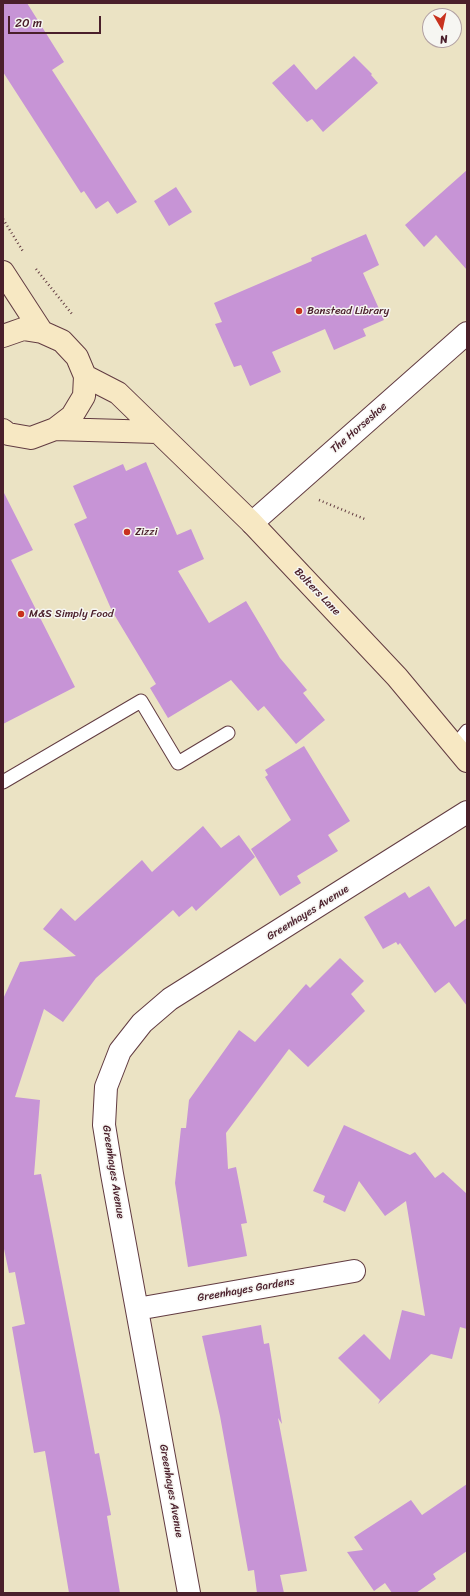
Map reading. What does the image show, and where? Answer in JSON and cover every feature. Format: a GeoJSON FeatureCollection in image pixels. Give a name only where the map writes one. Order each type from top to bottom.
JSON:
{"type":"FeatureCollection","features":[{"type":"Feature","properties":{"kind":"main road"},"geometry":{"type":"LineString","coordinates":[[3,272],[42,332]]}},
{"type":"Feature","properties":{"kind":"main road"},"geometry":{"type":"LineString","coordinates":[[3,336],[23,328],[42,332],[62,341],[77,357],[85,376],[84,396],[72,416],[54,429],[31,438],[5,433]]}},
{"type":"Feature","properties":{"kind":"main road","name":"Bolters Lane"},"geometry":{"type":"LineString","coordinates":[[85,376],[118,393],[252,523],[463,746]]}},
{"type":"Feature","properties":{"kind":"main road"},"geometry":{"type":"LineString","coordinates":[[54,429],[157,432]]}},
{"type":"Feature","properties":{"kind":"street","name":"The Horseshoe"},"geometry":{"type":"LineString","coordinates":[[252,523],[467,333]]}},
{"type":"Feature","properties":{"kind":"street","name":"Greenhayes Avenue"},"geometry":{"type":"LineString","coordinates":[[189,1593],[104,1125],[106,1088],[120,1051],[142,1023],[170,999],[467,812]]}},
{"type":"Feature","properties":{"kind":"street","name":"Greenhayes Gardens"},"geometry":{"type":"LineString","coordinates":[[138,1309],[354,1271]]}},
{"type":"Feature","properties":{"kind":"lane"},"geometry":{"type":"LineString","coordinates":[[3,782],[141,701],[178,763],[228,733]]}},
{"type":"Feature","properties":{"kind":"path"},"geometry":{"type":"LineString","coordinates":[[289,491],[316,499],[367,520]]}},
{"type":"Feature","properties":{"kind":"building"},"geometry":{"type":"Polygon","coordinates":[[[3,3],[27,3],[64,62],[52,70],[137,202],[117,214],[108,201],[96,209],[84,191],[81,193],[3,72],[3,3]]]}},
{"type":"Feature","properties":{"kind":"building"},"geometry":{"type":"Polygon","coordinates":[[[354,56],[372,74],[371,75],[378,83],[323,132],[312,119],[307,122],[272,83],[294,64],[316,90],[354,56]]]}},
{"type":"Feature","properties":{"kind":"building"},"geometry":{"type":"Polygon","coordinates":[[[467,170],[467,270],[436,235],[424,247],[405,225],[467,170]]]}},
{"type":"Feature","properties":{"kind":"building"},"geometry":{"type":"Polygon","coordinates":[[[176,187],[192,212],[169,226],[154,201],[176,187]]]}},
{"type":"Feature","properties":{"kind":"building","name":"Banstead Library"},"geometry":{"type":"Polygon","coordinates":[[[366,234],[379,265],[363,273],[384,320],[363,329],[366,336],[334,350],[325,329],[272,352],[281,372],[250,386],[241,365],[234,367],[215,324],[222,322],[214,303],[312,261],[311,258],[366,234]]]}},
{"type":"Feature","properties":{"kind":"building"},"geometry":{"type":"Polygon","coordinates":[[[146,462],[177,535],[191,529],[204,559],[178,571],[209,623],[246,601],[280,658],[307,690],[303,693],[325,720],[296,744],[264,706],[258,711],[231,680],[168,718],[150,688],[156,684],[112,611],[74,524],[87,518],[73,486],[123,464],[126,471],[146,462]]]}},
{"type":"Feature","properties":{"kind":"building","name":"M&S Simply Food"},"geometry":{"type":"Polygon","coordinates":[[[3,491],[33,550],[11,560],[75,687],[3,724],[3,491]]]}},
{"type":"Feature","properties":{"kind":"building"},"geometry":{"type":"Polygon","coordinates":[[[304,746],[350,821],[328,835],[338,851],[297,876],[301,883],[280,896],[251,849],[291,820],[265,777],[268,775],[265,770],[304,746]]]}},
{"type":"Feature","properties":{"kind":"building"},"geometry":{"type":"Polygon","coordinates":[[[203,826],[221,848],[239,835],[255,857],[196,911],[192,906],[179,917],[173,910],[96,978],[63,1022],[44,1009],[15,1097],[40,1100],[34,1175],[41,1174],[95,1454],[99,1453],[111,1515],[107,1516],[120,1593],[69,1593],[45,1451],[34,1453],[12,1327],[25,1324],[15,1272],[9,1273],[3,1244],[3,999],[20,962],[76,956],[43,929],[61,908],[75,921],[142,860],[152,872],[203,826]]]}},
{"type":"Feature","properties":{"kind":"building"},"geometry":{"type":"Polygon","coordinates":[[[429,886],[455,927],[467,918],[467,1006],[449,982],[435,993],[400,943],[398,945],[396,942],[383,949],[364,917],[405,892],[409,898],[429,886]]]}},
{"type":"Feature","properties":{"kind":"building"},"geometry":{"type":"Polygon","coordinates":[[[340,958],[364,981],[351,994],[365,1011],[308,1067],[289,1049],[226,1133],[228,1169],[236,1167],[247,1223],[241,1224],[247,1256],[188,1267],[175,1183],[181,1128],[186,1128],[189,1100],[239,1030],[255,1042],[306,984],[310,988],[340,958]]]}},
{"type":"Feature","properties":{"kind":"building"},"geometry":{"type":"Polygon","coordinates":[[[344,1125],[410,1155],[415,1152],[435,1178],[443,1172],[467,1194],[467,1329],[460,1327],[452,1359],[431,1354],[378,1404],[380,1400],[338,1358],[364,1334],[390,1360],[402,1310],[425,1316],[406,1201],[385,1216],[359,1181],[345,1212],[323,1202],[325,1196],[313,1191],[344,1125]]]}},
{"type":"Feature","properties":{"kind":"building"},"geometry":{"type":"Polygon","coordinates":[[[261,1325],[264,1344],[269,1343],[282,1424],[278,1418],[307,1571],[280,1575],[284,1593],[257,1593],[254,1570],[248,1571],[220,1416],[202,1336],[261,1325]]]}},
{"type":"Feature","properties":{"kind":"building"},"geometry":{"type":"Polygon","coordinates":[[[467,1484],[467,1551],[433,1574],[436,1579],[416,1593],[392,1593],[385,1583],[374,1591],[347,1552],[363,1550],[354,1537],[411,1500],[422,1515],[467,1484]]]}},
{"type":"Feature","properties":{"kind":"place","name":"Banstead Library"},"geometry":{"type":"Point","coordinates":[299,311]}},
{"type":"Feature","properties":{"kind":"place","name":"Zizzi"},"geometry":{"type":"Point","coordinates":[127,532]}},
{"type":"Feature","properties":{"kind":"place","name":"M&S Simply Food"},"geometry":{"type":"Point","coordinates":[21,614]}}]}
